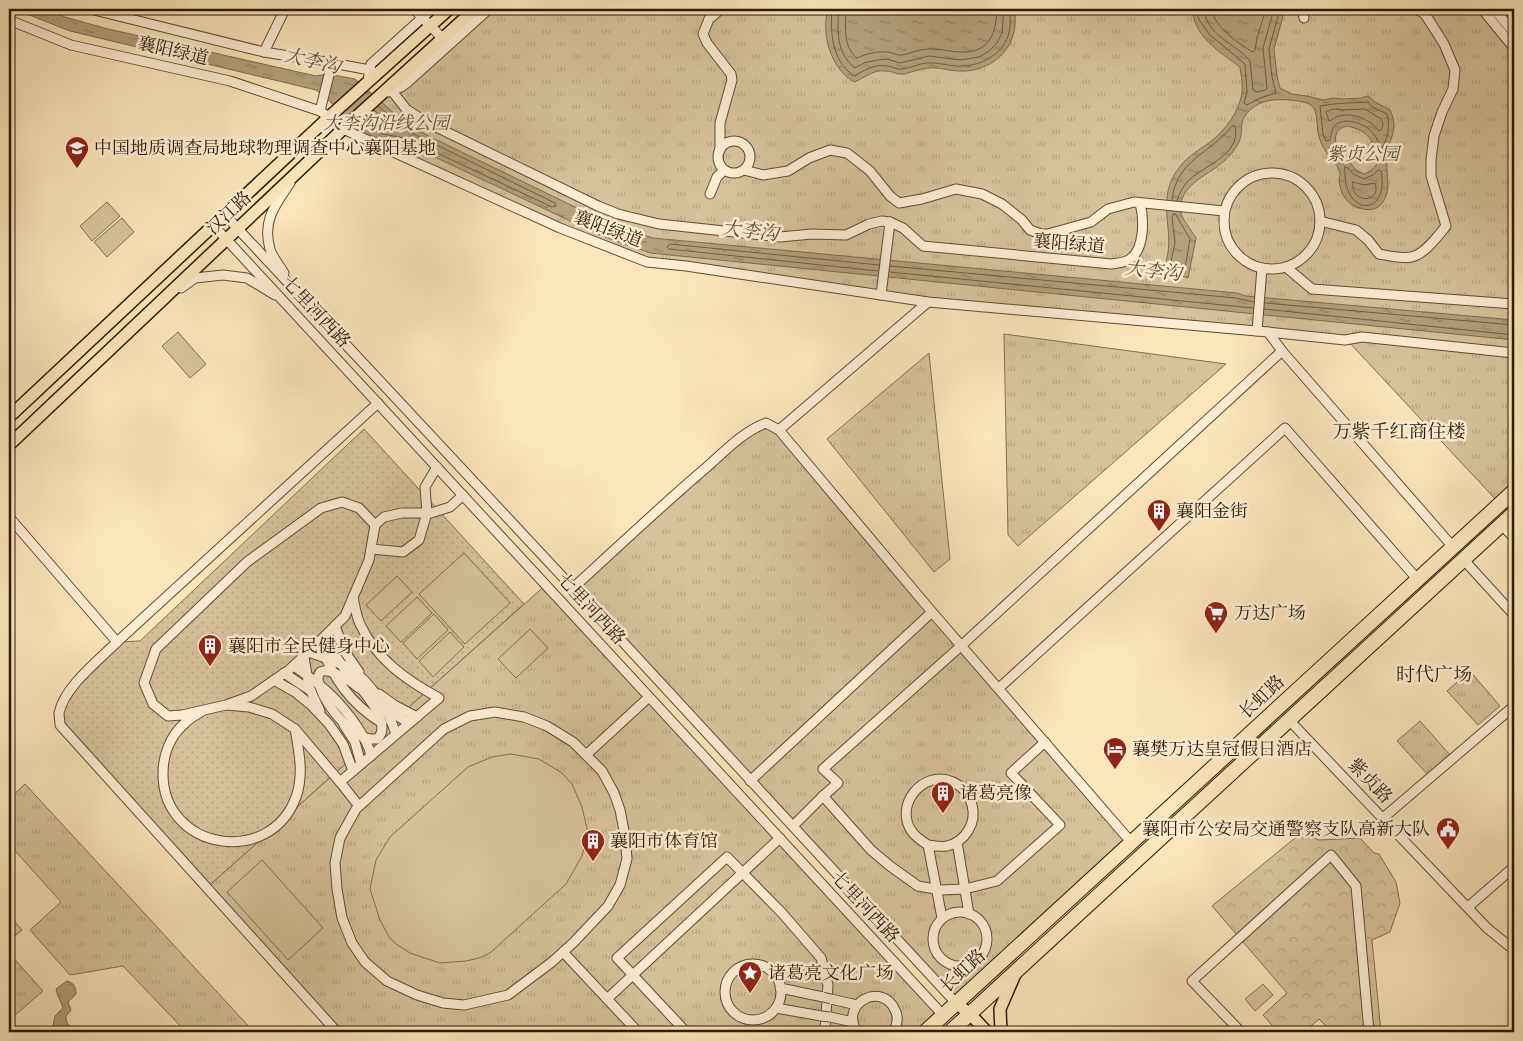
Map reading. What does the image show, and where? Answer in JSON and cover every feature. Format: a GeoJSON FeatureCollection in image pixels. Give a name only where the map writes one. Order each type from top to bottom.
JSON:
{"type":"FeatureCollection","features":[{"type":"Feature","properties":{"kind":"highway","name":"长虹路"},"geometry":{"type":"LineString","coordinates":[[925,1032],[1514,491]]}},
{"type":"Feature","properties":{"kind":"highway","name":"长虹路"},"geometry":{"type":"LineString","coordinates":[[953,1031],[1514,513]]}},
{"type":"Feature","properties":{"kind":"main road","name":"汉江路"},"geometry":{"type":"LineString","coordinates":[[9,417],[214,226],[324,114],[369,76],[426,22],[449,9]]}},
{"type":"Feature","properties":{"kind":"main road","name":"汉江路"},"geometry":{"type":"LineString","coordinates":[[9,445],[343,129],[446,42],[475,9]]}},
{"type":"Feature","properties":{"kind":"main road"},"geometry":{"type":"LineString","coordinates":[[1001,1032],[1000,1009],[1016,972]]}},
{"type":"Feature","properties":{"kind":"main road"},"geometry":{"type":"LineString","coordinates":[[956,1003],[970,1014],[987,1032]]}},
{"type":"Feature","properties":{"kind":"main road"},"geometry":{"type":"LineString","coordinates":[[943,1015],[953,1031]]}},
{"type":"Feature","properties":{"kind":"street"},"geometry":{"type":"LineString","coordinates":[[90,9],[369,76]]}},
{"type":"Feature","properties":{"kind":"street"},"geometry":{"type":"LineString","coordinates":[[414,9],[446,42],[489,9]]}},
{"type":"Feature","properties":{"kind":"street"},"geometry":{"type":"LineString","coordinates":[[426,22],[432,9]]}},
{"type":"Feature","properties":{"kind":"street"},"geometry":{"type":"LineString","coordinates":[[720,150],[732,141],[742,143],[749,151],[748,166],[744,170],[734,173],[724,170],[718,161],[720,123],[732,80],[731,74],[707,43],[703,34],[709,19],[721,9]]}},
{"type":"Feature","properties":{"kind":"street"},"geometry":{"type":"LineString","coordinates":[[1320,221],[1356,230],[1368,240],[1379,254],[1398,257],[1412,257],[1431,245],[1446,226],[1431,176],[1434,136],[1442,112],[1453,89],[1455,70],[1444,44],[1425,14],[1416,9]]}},
{"type":"Feature","properties":{"kind":"street"},"geometry":{"type":"LineString","coordinates":[[1482,9],[1514,48]]}},
{"type":"Feature","properties":{"kind":"street"},"geometry":{"type":"LineString","coordinates":[[264,52],[283,10]]}},
{"type":"Feature","properties":{"kind":"street"},"geometry":{"type":"LineString","coordinates":[[1498,10],[1514,33]]}},
{"type":"Feature","properties":{"kind":"street","name":"襄阳绿道"},"geometry":{"type":"LineString","coordinates":[[9,20],[71,45],[230,81],[324,114]]}},
{"type":"Feature","properties":{"kind":"street"},"geometry":{"type":"LineString","coordinates":[[324,114],[322,100],[331,67]]}},
{"type":"Feature","properties":{"kind":"street","name":"襄阳绿道"},"geometry":{"type":"LineString","coordinates":[[387,93],[406,109],[426,122],[598,206],[618,214],[653,223],[780,237],[812,234],[846,235],[869,224],[882,221],[890,222],[903,228],[923,246],[1111,264],[1129,260],[1136,254],[1141,241],[1143,213],[1140,202]]}},
{"type":"Feature","properties":{"kind":"street","name":"襄阳绿道"},"geometry":{"type":"LineString","coordinates":[[343,129],[560,228],[647,262],[881,292],[928,302],[1257,329],[1268,332]]}},
{"type":"Feature","properties":{"kind":"street"},"geometry":{"type":"LineString","coordinates":[[744,170],[762,175],[788,171],[809,158],[830,150],[847,153],[870,171],[890,196],[899,202],[956,189],[982,194],[1002,204],[1022,220],[1030,230],[1041,234],[1048,234],[1091,222],[1108,209],[1134,202],[1224,211]]}},
{"type":"Feature","properties":{"kind":"street"},"geometry":{"type":"LineString","coordinates":[[710,194],[717,178],[724,170]]}},
{"type":"Feature","properties":{"kind":"street"},"geometry":{"type":"LineString","coordinates":[[1268,172],[1284,174],[1299,180],[1310,191],[1318,206],[1320,221],[1318,237],[1310,252],[1298,262],[1286,267],[1267,270],[1251,265],[1238,256],[1228,243],[1223,227],[1224,211],[1229,196],[1239,184],[1253,176],[1268,172]]}},
{"type":"Feature","properties":{"kind":"street"},"geometry":{"type":"LineString","coordinates":[[296,173],[274,208],[267,226],[270,250],[296,292]]}},
{"type":"Feature","properties":{"kind":"street","name":"七里河西路"},"geometry":{"type":"LineString","coordinates":[[225,215],[956,1003]]}},
{"type":"Feature","properties":{"kind":"street"},"geometry":{"type":"LineString","coordinates":[[881,292],[890,222]]}},
{"type":"Feature","properties":{"kind":"street","name":"七里河西路"},"geometry":{"type":"LineString","coordinates":[[214,226],[943,1015]]}},
{"type":"Feature","properties":{"kind":"street"},"geometry":{"type":"LineString","coordinates":[[1286,267],[1312,288],[1514,304]]}},
{"type":"Feature","properties":{"kind":"street"},"geometry":{"type":"LineString","coordinates":[[1257,329],[1262,268]]}},
{"type":"Feature","properties":{"kind":"street"},"geometry":{"type":"LineString","coordinates":[[166,297],[195,278],[222,275],[247,278],[284,301]]}},
{"type":"Feature","properties":{"kind":"street"},"geometry":{"type":"LineString","coordinates":[[779,430],[928,302]]}},
{"type":"Feature","properties":{"kind":"street"},"geometry":{"type":"LineString","coordinates":[[1268,332],[1282,351],[1453,547]]}},
{"type":"Feature","properties":{"kind":"street"},"geometry":{"type":"LineString","coordinates":[[1268,332],[1345,340],[1362,337],[1514,353]]}},
{"type":"Feature","properties":{"kind":"street"},"geometry":{"type":"LineString","coordinates":[[793,826],[838,783],[823,768],[962,645],[1282,351]]}},
{"type":"Feature","properties":{"kind":"street"},"geometry":{"type":"LineString","coordinates":[[337,1032],[60,725],[59,713],[66,696],[117,642],[378,403]]}},
{"type":"Feature","properties":{"kind":"street"},"geometry":{"type":"LineString","coordinates":[[573,588],[675,494],[741,437],[755,427],[766,423],[779,430],[932,612],[1131,842]]}},
{"type":"Feature","properties":{"kind":"street"},"geometry":{"type":"LineString","coordinates":[[999,688],[1285,428],[1418,580]]}},
{"type":"Feature","properties":{"kind":"street"},"geometry":{"type":"LineString","coordinates":[[371,549],[402,552],[418,540],[427,513],[425,487],[437,467]]}},
{"type":"Feature","properties":{"kind":"street"},"geometry":{"type":"LineString","coordinates":[[375,525],[359,508],[342,502],[321,508],[247,562],[156,649],[144,683],[153,704],[168,716],[182,715],[226,705],[251,696],[294,666],[345,616],[369,560],[375,525],[384,517],[402,513],[431,513],[450,507],[463,495]]}},
{"type":"Feature","properties":{"kind":"street"},"geometry":{"type":"LineString","coordinates":[[9,517],[117,642]]}},
{"type":"Feature","properties":{"kind":"street"},"geometry":{"type":"LineString","coordinates":[[1501,524],[1514,538]]}},
{"type":"Feature","properties":{"kind":"street"},"geometry":{"type":"LineString","coordinates":[[1463,559],[1514,615]]}},
{"type":"Feature","properties":{"kind":"street"},"geometry":{"type":"LineString","coordinates":[[340,782],[372,752],[439,698],[414,684],[394,669],[376,650],[359,623],[353,597]]}},
{"type":"Feature","properties":{"kind":"street"},"geometry":{"type":"LineString","coordinates":[[750,781],[932,612]]}},
{"type":"Feature","properties":{"kind":"street"},"geometry":{"type":"LineString","coordinates":[[335,626],[345,652],[362,677],[378,693],[394,705],[417,717]]}},
{"type":"Feature","properties":{"kind":"street"},"geometry":{"type":"LineString","coordinates":[[322,639],[326,658],[343,689],[368,714],[397,731]]}},
{"type":"Feature","properties":{"kind":"street"},"geometry":{"type":"LineString","coordinates":[[284,673],[311,690],[348,726],[364,737],[377,739],[382,734],[382,722],[378,713],[322,639]]}},
{"type":"Feature","properties":{"kind":"street"},"geometry":{"type":"LineString","coordinates":[[306,654],[326,658],[362,677]]}},
{"type":"Feature","properties":{"kind":"street"},"geometry":{"type":"LineString","coordinates":[[306,654],[307,675],[322,716]]}},
{"type":"Feature","properties":{"kind":"street"},"geometry":{"type":"LineString","coordinates":[[294,666],[336,698],[364,737],[372,752]]}},
{"type":"Feature","properties":{"kind":"street"},"geometry":{"type":"LineString","coordinates":[[329,707],[318,679],[323,671],[348,678],[359,688]]}},
{"type":"Feature","properties":{"kind":"street"},"geometry":{"type":"LineString","coordinates":[[274,680],[296,692],[329,724],[343,744],[353,771]]}},
{"type":"Feature","properties":{"kind":"street"},"geometry":{"type":"LineString","coordinates":[[370,685],[397,731]]}},
{"type":"Feature","properties":{"kind":"street"},"geometry":{"type":"LineString","coordinates":[[366,696],[409,723]]}},
{"type":"Feature","properties":{"kind":"street"},"geometry":{"type":"LineString","coordinates":[[586,755],[649,696]]}},
{"type":"Feature","properties":{"kind":"street"},"geometry":{"type":"LineString","coordinates":[[226,705],[249,707],[272,714],[295,729],[359,806]]}},
{"type":"Feature","properties":{"kind":"street"},"geometry":{"type":"LineString","coordinates":[[1383,818],[1514,706]]}},
{"type":"Feature","properties":{"kind":"street"},"geometry":{"type":"LineString","coordinates":[[204,710],[185,722],[171,740],[164,761],[163,784],[170,805],[184,824],[203,836],[225,842],[248,841],[268,832],[285,816],[296,797],[300,774],[300,756],[295,729]]}},
{"type":"Feature","properties":{"kind":"street"},"geometry":{"type":"LineString","coordinates":[[495,712],[524,716],[547,726],[573,742],[586,755],[602,771],[614,793],[620,810],[628,859],[620,884],[608,906],[563,952],[508,996],[464,1005],[443,1003],[417,995],[387,981],[365,962],[352,944],[342,918],[335,863],[340,838],[359,806],[444,729],[470,716],[495,712]]}},
{"type":"Feature","properties":{"kind":"street"},"geometry":{"type":"LineString","coordinates":[[337,715],[355,742],[361,764]]}},
{"type":"Feature","properties":{"kind":"street","name":"紫贞路"},"geometry":{"type":"LineString","coordinates":[[1289,720],[1487,928],[1514,950]]}},
{"type":"Feature","properties":{"kind":"street"},"geometry":{"type":"LineString","coordinates":[[329,724],[347,739],[372,752]]}},
{"type":"Feature","properties":{"kind":"street"},"geometry":{"type":"LineString","coordinates":[[823,796],[871,850],[918,886],[936,889],[965,888],[997,881],[1060,825],[1011,773],[1045,742]]}},
{"type":"Feature","properties":{"kind":"street"},"geometry":{"type":"LineString","coordinates":[[933,780],[950,781],[959,785],[966,792],[973,807],[973,820],[966,835],[957,842],[948,846],[928,845],[918,839],[912,832],[906,814],[907,805],[911,795],[918,787],[933,780]]}},
{"type":"Feature","properties":{"kind":"street"},"geometry":{"type":"LineString","coordinates":[[607,999],[780,838]]}},
{"type":"Feature","properties":{"kind":"street"},"geometry":{"type":"LineString","coordinates":[[957,842],[969,914]]}},
{"type":"Feature","properties":{"kind":"street"},"geometry":{"type":"LineString","coordinates":[[928,845],[942,918]]}},
{"type":"Feature","properties":{"kind":"street"},"geometry":{"type":"LineString","coordinates":[[1241,1032],[1192,981],[1331,855],[1356,886],[1369,1032]]}},
{"type":"Feature","properties":{"kind":"street"},"geometry":{"type":"LineString","coordinates":[[686,1032],[617,958],[727,857],[782,913],[821,958],[828,984],[825,1029],[823,1032]]}},
{"type":"Feature","properties":{"kind":"street"},"geometry":{"type":"LineString","coordinates":[[1468,907],[1514,867]]}},
{"type":"Feature","properties":{"kind":"street"},"geometry":{"type":"LineString","coordinates":[[955,912],[969,914],[980,922],[985,929],[987,937],[986,945],[980,958],[961,967],[952,966],[944,962],[933,946],[935,928],[942,918],[955,912]]}},
{"type":"Feature","properties":{"kind":"street"},"geometry":{"type":"LineString","coordinates":[[563,952],[638,1032]]}},
{"type":"Feature","properties":{"kind":"street"},"geometry":{"type":"LineString","coordinates":[[748,965],[756,965],[769,970],[778,981],[780,988],[781,995],[776,1008],[771,1014],[758,1020],[744,1018],[732,1010],[726,997],[730,976],[741,967],[748,965]]}},
{"type":"Feature","properties":{"kind":"street"},"geometry":{"type":"LineString","coordinates":[[780,988],[857,1006]]}},
{"type":"Feature","properties":{"kind":"street"},"geometry":{"type":"LineString","coordinates":[[857,1032],[852,1016],[857,1006],[867,998],[874,996],[886,999],[891,1003],[897,1015],[897,1022],[893,1032]]}},
{"type":"Feature","properties":{"kind":"street"},"geometry":{"type":"LineString","coordinates":[[776,1008],[853,1022]]}},
{"type":"Feature","properties":{"kind":"green space","name":"紫贞公园"},"geometry":{"type":"Polygon","coordinates":[[[475,9],[1476,9],[1514,55],[1514,487],[1498,502],[1347,340],[928,302],[647,262],[343,129],[475,9]]]}},
{"type":"Feature","properties":{"kind":"green space"},"geometry":{"type":"Polygon","coordinates":[[[107,202],[120,216],[92,241],[80,226],[107,202]]]}},
{"type":"Feature","properties":{"kind":"green space"},"geometry":{"type":"Polygon","coordinates":[[[122,218],[134,232],[107,257],[94,242],[122,218]]]}},
{"type":"Feature","properties":{"kind":"green space"},"geometry":{"type":"Polygon","coordinates":[[[178,332],[206,364],[190,378],[162,346],[178,332]]]}},
{"type":"Feature","properties":{"kind":"green space"},"geometry":{"type":"Polygon","coordinates":[[[1004,334],[1226,364],[1018,546],[1008,535],[1004,334]]]}},
{"type":"Feature","properties":{"kind":"green space"},"geometry":{"type":"Polygon","coordinates":[[[929,353],[950,559],[934,572],[827,439],[929,353]]]}},
{"type":"Feature","properties":{"kind":"green space"},"geometry":{"type":"Polygon","coordinates":[[[766,423],[779,430],[1131,842],[956,1003],[573,588],[675,493],[766,423]]]}},
{"type":"Feature","properties":{"kind":"green space"},"geometry":{"type":"Polygon","coordinates":[[[364,429],[524,604],[210,885],[60,725],[66,696],[117,642],[140,641],[364,429]]]}},
{"type":"Feature","properties":{"kind":"green space"},"geometry":{"type":"Polygon","coordinates":[[[464,553],[510,603],[465,644],[419,594],[464,553]]]}},
{"type":"Feature","properties":{"kind":"green space"},"geometry":{"type":"Polygon","coordinates":[[[397,576],[412,592],[381,621],[366,605],[397,576]]]}},
{"type":"Feature","properties":{"kind":"green space"},"geometry":{"type":"Polygon","coordinates":[[[549,582],[943,1015],[925,1032],[339,1032],[210,885],[549,582]]]}},
{"type":"Feature","properties":{"kind":"green space"},"geometry":{"type":"Polygon","coordinates":[[[417,597],[432,613],[401,642],[386,626],[417,597]]]}},
{"type":"Feature","properties":{"kind":"green space"},"geometry":{"type":"Polygon","coordinates":[[[434,614],[448,630],[417,659],[403,643],[434,614]]]}},
{"type":"Feature","properties":{"kind":"green space"},"geometry":{"type":"Polygon","coordinates":[[[530,629],[548,648],[516,678],[498,659],[530,629]]]}},
{"type":"Feature","properties":{"kind":"green space"},"geometry":{"type":"Polygon","coordinates":[[[450,632],[464,647],[433,677],[419,661],[450,632]]]}},
{"type":"Feature","properties":{"kind":"green space"},"geometry":{"type":"Polygon","coordinates":[[[1470,671],[1500,706],[1478,725],[1447,691],[1470,671]]]}},
{"type":"Feature","properties":{"kind":"green space"},"geometry":{"type":"Polygon","coordinates":[[[1420,721],[1450,755],[1428,775],[1397,741],[1420,721]]]}},
{"type":"Feature","properties":{"kind":"green space"},"geometry":{"type":"Polygon","coordinates":[[[511,754],[539,759],[562,773],[572,784],[582,807],[588,833],[582,856],[566,884],[490,953],[466,961],[440,963],[410,953],[389,937],[380,920],[370,889],[376,860],[390,837],[468,767],[492,757],[511,754]]]}},
{"type":"Feature","properties":{"kind":"green space"},"geometry":{"type":"Polygon","coordinates":[[[25,784],[254,1032],[186,1032],[123,966],[70,975],[30,930],[61,902],[9,844],[9,799],[25,784]]]}},
{"type":"Feature","properties":{"kind":"green space"},"geometry":{"type":"Polygon","coordinates":[[[1301,833],[1319,840],[1360,838],[1374,853],[1379,854],[1396,882],[1400,903],[1390,932],[1372,940],[1381,1032],[1332,1032],[1319,1019],[1304,1032],[1278,1032],[1263,1015],[1287,993],[1212,906],[1301,833]]]}},
{"type":"Feature","properties":{"kind":"green space"},"geometry":{"type":"Polygon","coordinates":[[[262,860],[323,928],[288,960],[227,892],[262,860]]]}},
{"type":"Feature","properties":{"kind":"green space"},"geometry":{"type":"Polygon","coordinates":[[[9,915],[22,930],[9,941],[9,915]]]}},
{"type":"Feature","properties":{"kind":"green space"},"geometry":{"type":"Polygon","coordinates":[[[9,953],[43,991],[13,1017],[9,1012],[9,953]]]}},
{"type":"Feature","properties":{"kind":"green space"},"geometry":{"type":"Polygon","coordinates":[[[1263,984],[1273,995],[1255,1011],[1245,999],[1263,984]]]}},
{"type":"Feature","properties":{"kind":"water"},"geometry":{"type":"Polygon","coordinates":[[[14,9],[46,9],[65,17],[104,28],[316,76],[328,74],[355,79],[410,127],[608,223],[653,238],[1237,293],[1246,296],[1514,320],[1514,340],[650,253],[602,236],[403,142],[379,139],[362,130],[316,90],[70,31],[14,9]]]}},
{"type":"Feature","properties":{"kind":"water"},"geometry":{"type":"Polygon","coordinates":[[[828,9],[1015,9],[1015,26],[1010,43],[1000,57],[977,69],[960,71],[927,68],[904,74],[881,71],[854,82],[839,68],[829,49],[826,29],[828,9]]]}},
{"type":"Feature","properties":{"kind":"water"},"geometry":{"type":"Polygon","coordinates":[[[1193,9],[1285,9],[1274,49],[1280,88],[1292,94],[1323,100],[1368,96],[1390,110],[1394,129],[1387,157],[1388,187],[1385,198],[1380,205],[1369,210],[1358,208],[1353,206],[1343,195],[1339,171],[1320,140],[1315,111],[1311,105],[1287,100],[1263,102],[1246,114],[1242,123],[1240,140],[1232,154],[1196,181],[1183,197],[1181,215],[1196,238],[1188,278],[1174,273],[1161,273],[1166,261],[1168,248],[1167,202],[1168,189],[1173,177],[1187,159],[1212,140],[1229,123],[1237,109],[1242,93],[1240,67],[1224,56],[1202,35],[1194,18],[1193,9]],[[1347,126],[1338,131],[1336,142],[1337,146],[1356,170],[1364,174],[1371,171],[1377,164],[1376,156],[1370,139],[1366,134],[1347,126]]]}},
{"type":"Feature","properties":{"kind":"water"},"geometry":{"type":"Polygon","coordinates":[[[67,981],[74,986],[76,994],[68,1002],[71,1010],[66,1016],[66,1020],[69,1025],[80,1032],[52,1032],[55,1016],[63,1008],[56,989],[67,981]]]}},
{"type":"Feature","properties":{"kind":"place","name":"中国地质调查局地球物理调查中心襄阳基地"},"geometry":{"type":"Point","coordinates":[77,169]}},
{"type":"Feature","properties":{"kind":"place","name":"襄阳金街"},"geometry":{"type":"Point","coordinates":[1159,532]}},
{"type":"Feature","properties":{"kind":"place","name":"万达广场"},"geometry":{"type":"Point","coordinates":[1216,634]}},
{"type":"Feature","properties":{"kind":"place","name":"襄阳市全民健身中心"},"geometry":{"type":"Point","coordinates":[210,667]}},
{"type":"Feature","properties":{"kind":"place","name":"襄樊万达皇冠假日酒店"},"geometry":{"type":"Point","coordinates":[1115,770]}},
{"type":"Feature","properties":{"kind":"place","name":"诸葛亮像"},"geometry":{"type":"Point","coordinates":[943,814]}},
{"type":"Feature","properties":{"kind":"place","name":"襄阳市公安局交通警察支队高新大队"},"geometry":{"type":"Point","coordinates":[1448,850]}},
{"type":"Feature","properties":{"kind":"place","name":"襄阳市体育馆"},"geometry":{"type":"Point","coordinates":[593,862]}},
{"type":"Feature","properties":{"kind":"place","name":"诸葛亮文化广场"},"geometry":{"type":"Point","coordinates":[750,994]}},
{"type":"Feature","properties":{"kind":"district","name":"万紫千红商住楼"},"geometry":{"type":"Point","coordinates":[1399,432]}},
{"type":"Feature","properties":{"kind":"district","name":"时代广场"},"geometry":{"type":"Point","coordinates":[1434,675]}},
{"type":"Feature","properties":{"kind":"water label","name":"大李沟"},"geometry":{"type":"Point","coordinates":[312,61]}},
{"type":"Feature","properties":{"kind":"water label","name":"大李沟"},"geometry":{"type":"Point","coordinates":[750,231]}},
{"type":"Feature","properties":{"kind":"water label","name":"大李沟"},"geometry":{"type":"Point","coordinates":[1153,271]}},
{"type":"Feature","properties":{"kind":"park label","name":"大李沟沿线公园"},"geometry":{"type":"Point","coordinates":[386,123]}}]}
